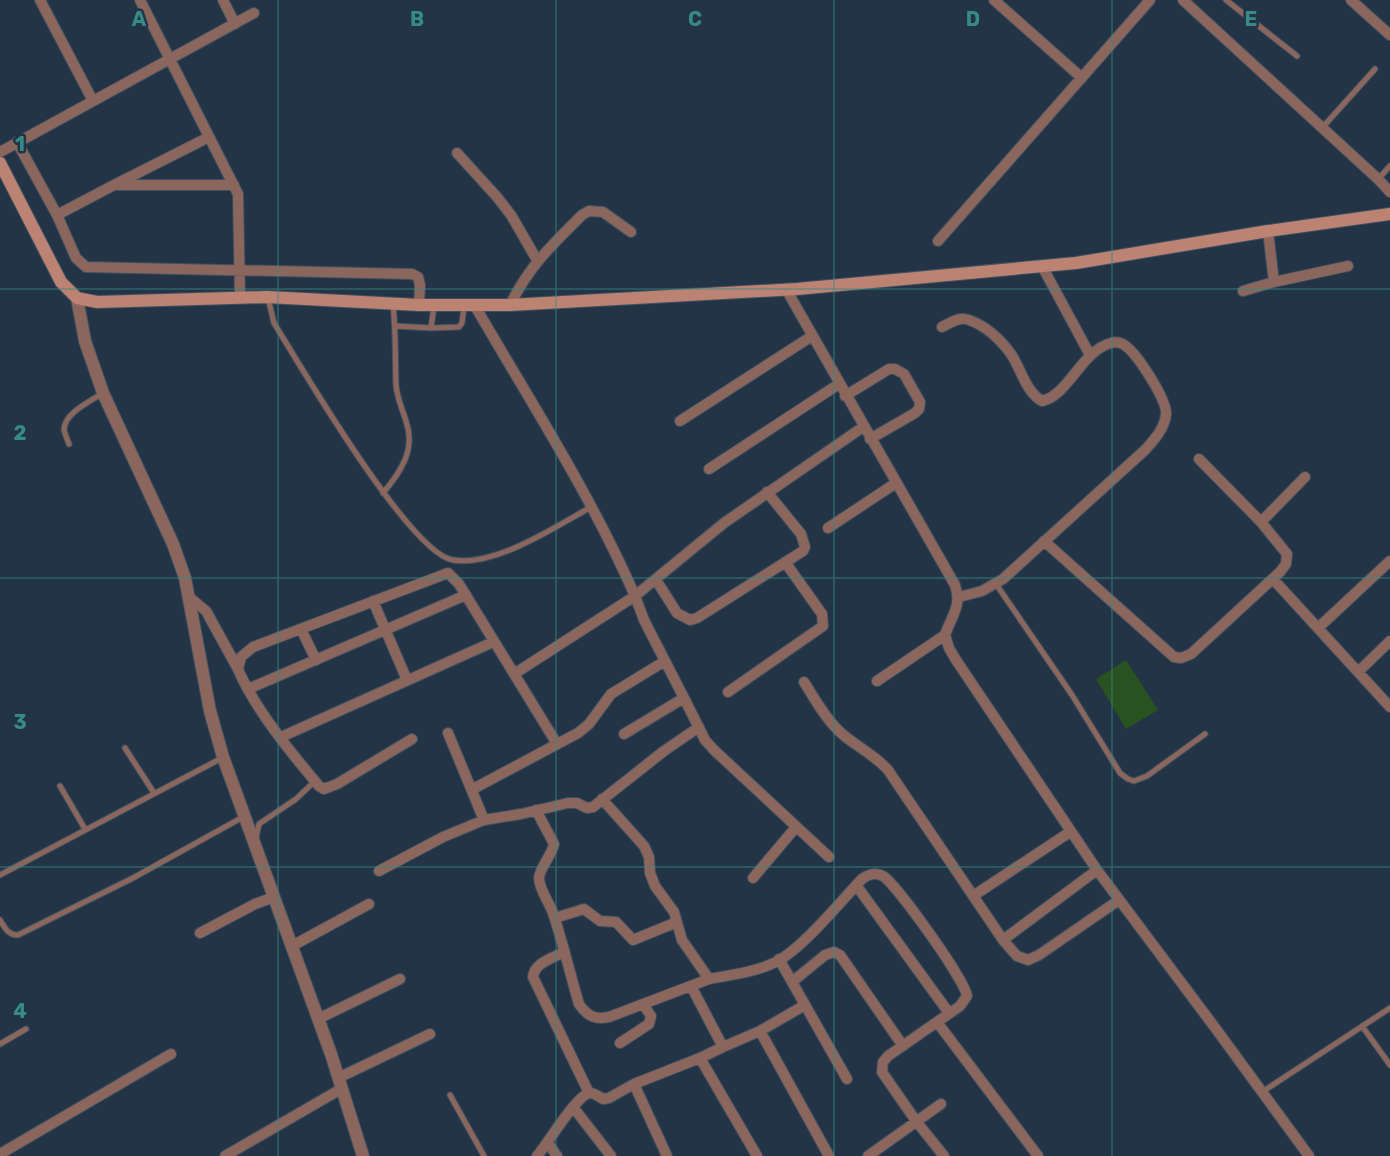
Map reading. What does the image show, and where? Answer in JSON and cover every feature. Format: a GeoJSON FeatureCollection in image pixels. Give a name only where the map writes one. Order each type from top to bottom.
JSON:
{"type":"FeatureCollection","features":[{"type":"Feature","properties":{"kind":"main road"},"geometry":{"type":"LineString","coordinates":[[0,163],[62,282],[77,298],[97,303],[267,297],[419,305],[510,305],[786,289],[1076,263],[1268,231],[1390,214]]}},
{"type":"Feature","properties":{"kind":"street"},"geometry":{"type":"LineString","coordinates":[[40,0],[93,100]]}},
{"type":"Feature","properties":{"kind":"street"},"geometry":{"type":"LineString","coordinates":[[140,0],[238,194],[240,297]]}},
{"type":"Feature","properties":{"kind":"street"},"geometry":{"type":"LineString","coordinates":[[223,0],[235,24]]}},
{"type":"Feature","properties":{"kind":"street"},"geometry":{"type":"LineString","coordinates":[[994,0],[1082,78]]}},
{"type":"Feature","properties":{"kind":"street"},"geometry":{"type":"LineString","coordinates":[[938,241],[1150,0]]}},
{"type":"Feature","properties":{"kind":"street"},"geometry":{"type":"LineString","coordinates":[[1351,0],[1390,35]]}},
{"type":"Feature","properties":{"kind":"street"},"geometry":{"type":"LineString","coordinates":[[1188,2],[1390,192]]}},
{"type":"Feature","properties":{"kind":"street"},"geometry":{"type":"LineString","coordinates":[[0,152],[254,13]]}},
{"type":"Feature","properties":{"kind":"street"},"geometry":{"type":"LineString","coordinates":[[57,215],[209,136]]}},
{"type":"Feature","properties":{"kind":"street"},"geometry":{"type":"LineString","coordinates":[[17,142],[57,215],[76,258],[86,267],[412,274],[418,277],[420,285],[419,305]]}},
{"type":"Feature","properties":{"kind":"street"},"geometry":{"type":"LineString","coordinates":[[457,153],[511,215],[537,260]]}},
{"type":"Feature","properties":{"kind":"street"},"geometry":{"type":"LineString","coordinates":[[114,185],[234,185]]}},
{"type":"Feature","properties":{"kind":"street"},"geometry":{"type":"LineString","coordinates":[[510,305],[519,286],[537,260],[589,211],[603,212],[631,232]]}},
{"type":"Feature","properties":{"kind":"street"},"geometry":{"type":"LineString","coordinates":[[1268,231],[1274,282]]}},
{"type":"Feature","properties":{"kind":"street"},"geometry":{"type":"LineString","coordinates":[[1042,266],[1090,355]]}},
{"type":"Feature","properties":{"kind":"street"},"geometry":{"type":"LineString","coordinates":[[1244,291],[1348,266]]}},
{"type":"Feature","properties":{"kind":"street"},"geometry":{"type":"LineString","coordinates":[[786,289],[845,396],[955,585],[959,597],[957,608],[945,635],[877,681]]}},
{"type":"Feature","properties":{"kind":"street"},"geometry":{"type":"LineString","coordinates":[[77,298],[85,341],[103,393],[173,544],[188,596],[210,711],[224,757],[318,1019],[363,1156]]}},
{"type":"Feature","properties":{"kind":"street"},"geometry":{"type":"LineString","coordinates":[[470,305],[591,507],[625,573],[644,620],[705,740],[829,857]]}},
{"type":"Feature","properties":{"kind":"street"},"geometry":{"type":"LineString","coordinates":[[942,327],[958,318],[966,318],[991,332],[1012,356],[1032,392],[1042,401],[1049,400],[1090,355],[1109,343],[1117,342],[1126,346],[1135,356],[1165,404],[1166,415],[1162,426],[1145,450],[1044,541],[996,583],[982,591],[959,597]]}},
{"type":"Feature","properties":{"kind":"street"},"geometry":{"type":"LineString","coordinates":[[680,421],[812,336]]}},
{"type":"Feature","properties":{"kind":"street"},"geometry":{"type":"LineString","coordinates":[[845,396],[889,369],[895,369],[904,374],[920,402],[919,409],[870,439]]}},
{"type":"Feature","properties":{"kind":"street"},"geometry":{"type":"LineString","coordinates":[[709,469],[839,384]]}},
{"type":"Feature","properties":{"kind":"street"},"geometry":{"type":"LineString","coordinates":[[514,674],[635,596],[724,523],[863,427]]}},
{"type":"Feature","properties":{"kind":"street"},"geometry":{"type":"LineString","coordinates":[[1044,541],[1174,657],[1181,658],[1191,654],[1273,579],[1286,564],[1287,554],[1261,522],[1198,459]]}},
{"type":"Feature","properties":{"kind":"street"},"geometry":{"type":"LineString","coordinates":[[1261,522],[1305,477]]}},
{"type":"Feature","properties":{"kind":"street"},"geometry":{"type":"LineString","coordinates":[[828,528],[896,483]]}},
{"type":"Feature","properties":{"kind":"street"},"geometry":{"type":"LineString","coordinates":[[656,580],[677,613],[690,620],[697,618],[802,551],[805,547],[804,541],[767,492]]}},
{"type":"Feature","properties":{"kind":"street"},"geometry":{"type":"LineString","coordinates":[[1318,628],[1390,561]]}},
{"type":"Feature","properties":{"kind":"street"},"geometry":{"type":"LineString","coordinates":[[728,692],[822,626],[822,614],[786,562]]}},
{"type":"Feature","properties":{"kind":"street"},"geometry":{"type":"LineString","coordinates":[[238,669],[246,652],[448,573],[459,584],[557,744]]}},
{"type":"Feature","properties":{"kind":"street"},"geometry":{"type":"LineString","coordinates":[[1273,579],[1390,707]]}},
{"type":"Feature","properties":{"kind":"street"},"geometry":{"type":"LineString","coordinates":[[248,689],[466,595]]}},
{"type":"Feature","properties":{"kind":"street"},"geometry":{"type":"LineString","coordinates":[[188,596],[206,611],[248,689],[281,737],[315,781],[324,789],[412,739]]}},
{"type":"Feature","properties":{"kind":"street"},"geometry":{"type":"LineString","coordinates":[[373,601],[407,680]]}},
{"type":"Feature","properties":{"kind":"street"},"geometry":{"type":"LineString","coordinates":[[301,629],[316,660]]}},
{"type":"Feature","properties":{"kind":"street"},"geometry":{"type":"LineString","coordinates":[[945,635],[956,660],[1070,832],[1309,1156]]}},
{"type":"Feature","properties":{"kind":"street"},"geometry":{"type":"LineString","coordinates":[[1358,672],[1390,641]]}},
{"type":"Feature","properties":{"kind":"street"},"geometry":{"type":"LineString","coordinates":[[281,737],[494,642]]}},
{"type":"Feature","properties":{"kind":"street"},"geometry":{"type":"LineString","coordinates":[[473,789],[585,728],[611,694],[665,661]]}},
{"type":"Feature","properties":{"kind":"street"},"geometry":{"type":"LineString","coordinates":[[804,682],[836,727],[851,742],[877,758],[888,770],[1003,940],[1017,956],[1028,960],[1039,955],[1119,900]]}},
{"type":"Feature","properties":{"kind":"street"},"geometry":{"type":"LineString","coordinates":[[624,734],[684,698]]}},
{"type":"Feature","properties":{"kind":"street"},"geometry":{"type":"LineString","coordinates":[[379,871],[443,837],[484,820],[568,802],[587,808],[592,807],[664,751],[699,728]]}},
{"type":"Feature","properties":{"kind":"street"},"geometry":{"type":"LineString","coordinates":[[448,733],[484,820]]}},
{"type":"Feature","properties":{"kind":"street"},"geometry":{"type":"LineString","coordinates":[[602,799],[644,846],[649,857],[650,873],[655,886],[674,912],[682,940],[709,980]]}},
{"type":"Feature","properties":{"kind":"street"},"geometry":{"type":"LineString","coordinates":[[536,810],[554,844],[539,877],[555,918],[579,1004],[585,1012],[600,1019],[709,980],[744,972],[779,959],[798,946],[869,874],[881,875],[905,902],[958,976],[966,991],[965,1001],[883,1062],[882,1072],[944,1156]]}},
{"type":"Feature","properties":{"kind":"street"},"geometry":{"type":"LineString","coordinates":[[753,878],[796,827]]}},
{"type":"Feature","properties":{"kind":"street"},"geometry":{"type":"LineString","coordinates":[[973,896],[1070,832]]}},
{"type":"Feature","properties":{"kind":"street"},"geometry":{"type":"LineString","coordinates":[[1003,940],[1097,870]]}},
{"type":"Feature","properties":{"kind":"street"},"geometry":{"type":"LineString","coordinates":[[856,885],[949,1013]]}},
{"type":"Feature","properties":{"kind":"street"},"geometry":{"type":"LineString","coordinates":[[200,933],[255,904],[274,897]]}},
{"type":"Feature","properties":{"kind":"street"},"geometry":{"type":"LineString","coordinates":[[292,946],[369,904]]}},
{"type":"Feature","properties":{"kind":"street"},"geometry":{"type":"LineString","coordinates":[[555,918],[584,909],[600,921],[616,922],[633,940],[677,922]]}},
{"type":"Feature","properties":{"kind":"street"},"geometry":{"type":"LineString","coordinates":[[564,952],[538,966],[533,977],[590,1093]]}},
{"type":"Feature","properties":{"kind":"street"},"geometry":{"type":"LineString","coordinates":[[792,982],[825,955],[834,952],[840,955],[903,1046]]}},
{"type":"Feature","properties":{"kind":"street"},"geometry":{"type":"LineString","coordinates":[[779,959],[847,1079]]}},
{"type":"Feature","properties":{"kind":"street"},"geometry":{"type":"LineString","coordinates":[[318,1019],[400,979]]}},
{"type":"Feature","properties":{"kind":"street"},"geometry":{"type":"LineString","coordinates":[[692,986],[723,1047]]}},
{"type":"Feature","properties":{"kind":"street"},"geometry":{"type":"LineString","coordinates":[[620,1043],[649,1024],[651,1016],[644,1004]]}},
{"type":"Feature","properties":{"kind":"street"},"geometry":{"type":"LineString","coordinates":[[537,1156],[580,1098],[590,1093],[603,1099],[609,1098],[634,1084],[760,1031],[805,1005]]}},
{"type":"Feature","properties":{"kind":"street"},"geometry":{"type":"LineString","coordinates":[[937,1022],[1038,1156]]}},
{"type":"Feature","properties":{"kind":"street"},"geometry":{"type":"LineString","coordinates":[[760,1031],[830,1156]]}},
{"type":"Feature","properties":{"kind":"street"},"geometry":{"type":"LineString","coordinates":[[225,1156],[340,1084],[430,1034]]}},
{"type":"Feature","properties":{"kind":"street"},"geometry":{"type":"LineString","coordinates":[[0,1154],[171,1054]]}},
{"type":"Feature","properties":{"kind":"street"},"geometry":{"type":"LineString","coordinates":[[700,1058],[757,1156]]}},
{"type":"Feature","properties":{"kind":"street"},"geometry":{"type":"LineString","coordinates":[[634,1084],[667,1156]]}},
{"type":"Feature","properties":{"kind":"street"},"geometry":{"type":"LineString","coordinates":[[868,1156],[941,1104]]}},
{"type":"Feature","properties":{"kind":"street"},"geometry":{"type":"LineString","coordinates":[[573,1107],[611,1156]]}},
{"type":"Feature","properties":{"kind":"street"},"geometry":{"type":"LineString","coordinates":[[548,1143],[557,1156]]}},
{"type":"Feature","properties":{"kind":"lane"},"geometry":{"type":"LineString","coordinates":[[1226,0],[1297,57]]}},
{"type":"Feature","properties":{"kind":"lane"},"geometry":{"type":"LineString","coordinates":[[1322,128],[1375,69]]}},
{"type":"Feature","properties":{"kind":"lane"},"geometry":{"type":"LineString","coordinates":[[1378,179],[1390,166]]}},
{"type":"Feature","properties":{"kind":"lane"},"geometry":{"type":"LineString","coordinates":[[267,297],[274,323],[373,480],[438,554],[454,561],[476,560],[516,547],[591,507]]}},
{"type":"Feature","properties":{"kind":"lane"},"geometry":{"type":"LineString","coordinates":[[383,492],[404,465],[409,435],[396,387],[395,326],[392,303]]}},
{"type":"Feature","properties":{"kind":"lane"},"geometry":{"type":"LineString","coordinates":[[431,328],[434,304]]}},
{"type":"Feature","properties":{"kind":"lane"},"geometry":{"type":"LineString","coordinates":[[395,326],[459,327],[470,305]]}},
{"type":"Feature","properties":{"kind":"lane"},"geometry":{"type":"LineString","coordinates":[[69,444],[64,431],[69,417],[103,393]]}},
{"type":"Feature","properties":{"kind":"lane"},"geometry":{"type":"LineString","coordinates":[[996,583],[1066,686],[1120,772],[1128,779],[1134,781],[1147,776],[1206,734]]}},
{"type":"Feature","properties":{"kind":"lane"},"geometry":{"type":"LineString","coordinates":[[125,748],[154,793]]}},
{"type":"Feature","properties":{"kind":"lane"},"geometry":{"type":"LineString","coordinates":[[0,874],[224,757]]}},
{"type":"Feature","properties":{"kind":"lane"},"geometry":{"type":"LineString","coordinates":[[255,845],[259,824],[296,798],[315,781]]}},
{"type":"Feature","properties":{"kind":"lane"},"geometry":{"type":"LineString","coordinates":[[60,786],[85,829]]}},
{"type":"Feature","properties":{"kind":"lane"},"geometry":{"type":"LineString","coordinates":[[0,920],[6,930],[18,936],[133,878],[244,816]]}},
{"type":"Feature","properties":{"kind":"lane"},"geometry":{"type":"LineString","coordinates":[[1262,1092],[1390,1008]]}},
{"type":"Feature","properties":{"kind":"lane"},"geometry":{"type":"LineString","coordinates":[[1362,1026],[1390,1065]]}},
{"type":"Feature","properties":{"kind":"lane"},"geometry":{"type":"LineString","coordinates":[[0,1044],[26,1029]]}},
{"type":"Feature","properties":{"kind":"lane"},"geometry":{"type":"LineString","coordinates":[[450,1095],[484,1156]]}},
{"type":"Feature","properties":{"kind":"green space"},"geometry":{"type":"Polygon","coordinates":[[[1126,660],[1158,710],[1126,729],[1096,679],[1126,660]]]}}]}
